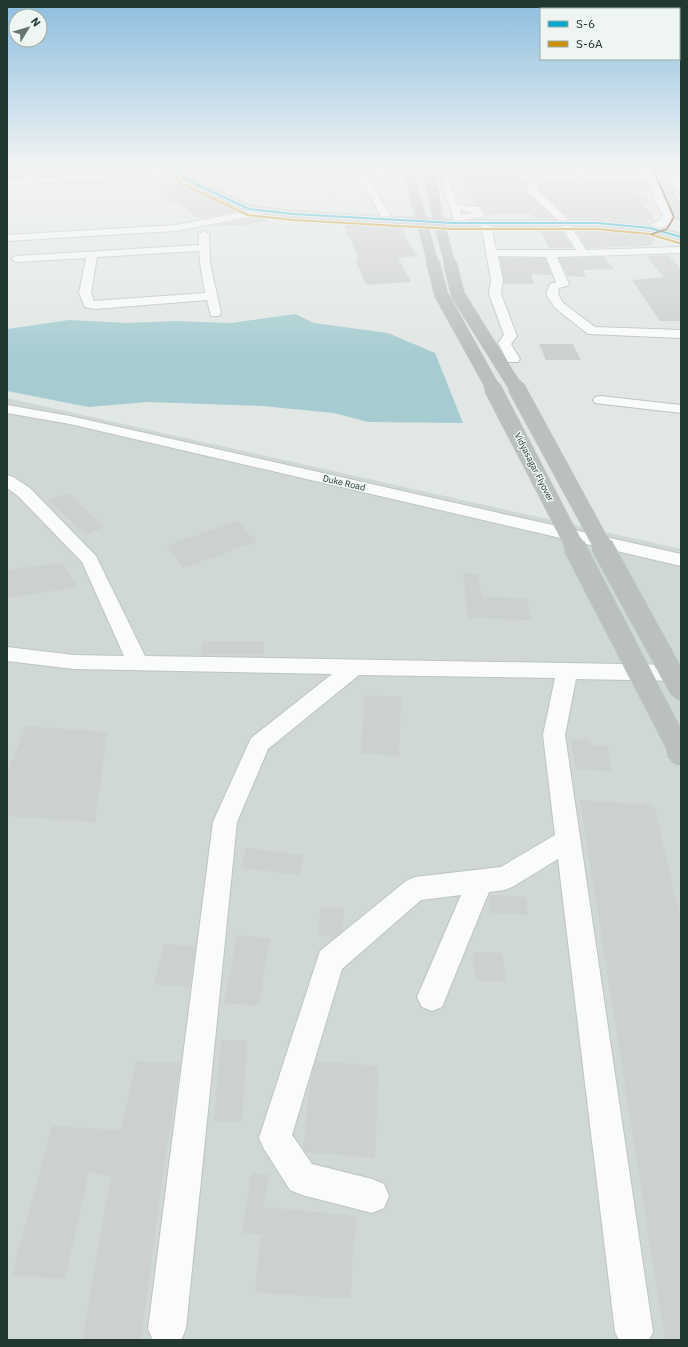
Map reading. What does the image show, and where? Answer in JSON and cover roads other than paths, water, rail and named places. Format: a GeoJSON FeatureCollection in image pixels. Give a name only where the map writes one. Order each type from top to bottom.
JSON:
{"type":"FeatureCollection","features":[{"type":"Feature","properties":{"kind":"highway","name":"Vidyasagar Flyover"},"geometry":{"type":"LineString","coordinates":[[420,230],[441,294],[486,375],[681,752]]}},
{"type":"Feature","properties":{"kind":"highway","name":"Vidyasagar Flyover"},"geometry":{"type":"LineString","coordinates":[[441,230],[458,295],[510,375],[681,690]]}},
{"type":"Feature","properties":{"kind":"main road"},"geometry":{"type":"LineString","coordinates":[[656,230],[681,237]]}},
{"type":"Feature","properties":{"kind":"street"},"geometry":{"type":"LineString","coordinates":[[7,238],[148,230]]}},
{"type":"Feature","properties":{"kind":"street"},"geometry":{"type":"LineString","coordinates":[[204,230],[205,263],[214,313]]}},
{"type":"Feature","properties":{"kind":"street"},"geometry":{"type":"LineString","coordinates":[[487,230],[497,280],[495,294],[511,336],[504,343],[513,359]]}},
{"type":"Feature","properties":{"kind":"street"},"geometry":{"type":"LineString","coordinates":[[569,230],[583,253]]}},
{"type":"Feature","properties":{"kind":"street"},"geometry":{"type":"LineString","coordinates":[[16,259],[164,249],[204,248]]}},
{"type":"Feature","properties":{"kind":"street"},"geometry":{"type":"LineString","coordinates":[[493,253],[554,254],[681,250]]}},
{"type":"Feature","properties":{"kind":"street"},"geometry":{"type":"LineString","coordinates":[[554,254],[551,257],[564,284],[554,286],[552,294],[559,305],[592,331],[681,334]]}},
{"type":"Feature","properties":{"kind":"street"},"geometry":{"type":"LineString","coordinates":[[92,255],[85,293],[89,304],[95,305],[212,296]]}},
{"type":"Feature","properties":{"kind":"street"},"geometry":{"type":"LineString","coordinates":[[600,400],[681,409]]}},
{"type":"Feature","properties":{"kind":"street","name":"Duke Road"},"geometry":{"type":"LineString","coordinates":[[7,409],[70,420],[681,560]]}},
{"type":"Feature","properties":{"kind":"street"},"geometry":{"type":"LineString","coordinates":[[7,480],[24,492],[90,560],[138,663]]}},
{"type":"Feature","properties":{"kind":"street"},"geometry":{"type":"LineString","coordinates":[[7,654],[74,662],[681,673]]}},
{"type":"Feature","properties":{"kind":"street"},"geometry":{"type":"LineString","coordinates":[[167,1329],[225,822],[259,744],[355,667]]}},
{"type":"Feature","properties":{"kind":"street"},"geometry":{"type":"LineString","coordinates":[[567,671],[554,735],[634,1332]]}},
{"type":"Feature","properties":{"kind":"street"},"geometry":{"type":"LineString","coordinates":[[372,1196],[302,1178],[275,1138],[330,961],[415,889],[505,878],[568,840]]}},
{"type":"Feature","properties":{"kind":"street"},"geometry":{"type":"LineString","coordinates":[[432,996],[480,881]]}},
{"type":"Feature","properties":{"kind":"water"},"geometry":{"type":"Polygon","coordinates":[[[295,314],[314,323],[388,333],[435,353],[463,423],[368,422],[334,413],[262,406],[149,402],[88,407],[7,391],[7,329],[69,320],[127,323],[176,321],[231,323],[295,314]]]}}]}
